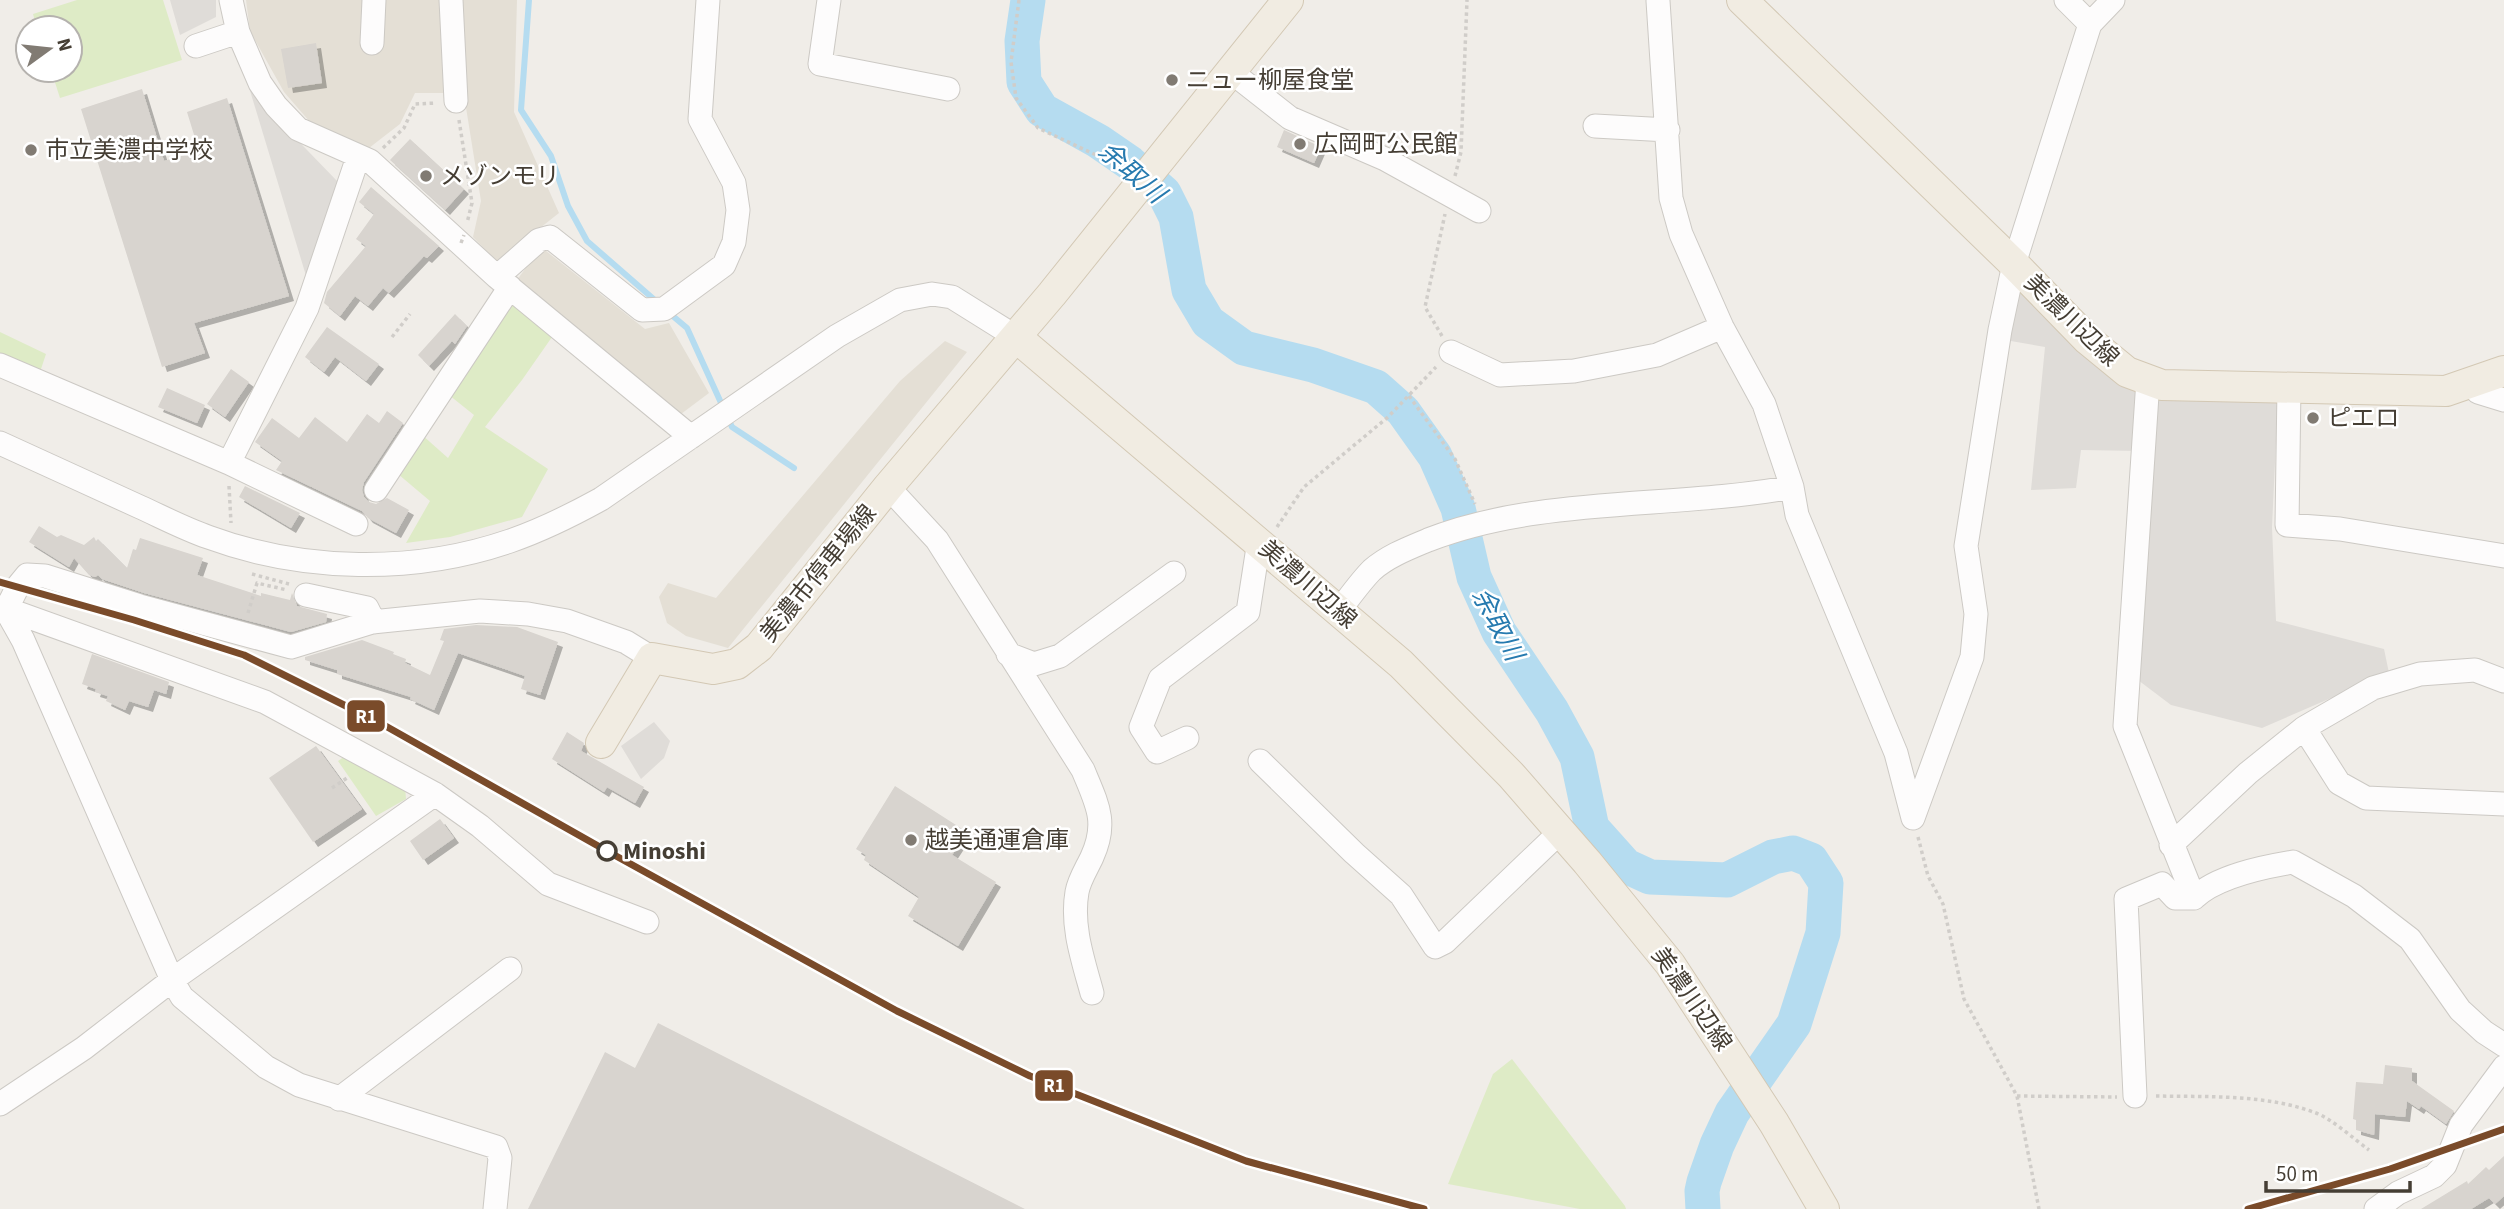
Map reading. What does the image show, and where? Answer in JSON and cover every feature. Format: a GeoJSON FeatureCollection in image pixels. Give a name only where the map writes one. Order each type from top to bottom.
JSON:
{"type":"FeatureCollection","features":[{"type":"Feature","properties":{"kind":"main road"},"geometry":{"type":"LineString","coordinates":[[1016,337],[1287,0]]}},
{"type":"Feature","properties":{"kind":"main road","name":"美濃川辺線"},"geometry":{"type":"LineString","coordinates":[[1742,0],[2014,264],[2088,340],[2127,372],[2162,385],[2446,391],[2504,371]]}},
{"type":"Feature","properties":{"kind":"main road","name":"美濃川辺線"},"geometry":{"type":"LineString","coordinates":[[1016,337],[1401,664],[1511,775],[1670,964],[1774,1123],[1824,1209]]}},
{"type":"Feature","properties":{"kind":"main road","name":"美濃市停車場線"},"geometry":{"type":"LineString","coordinates":[[652,658],[713,669],[737,664],[759,647],[888,486],[1016,337]]}},
{"type":"Feature","properties":{"kind":"main road"},"geometry":{"type":"LineString","coordinates":[[601,743],[652,658]]}},
{"type":"Feature","properties":{"kind":"street"},"geometry":{"type":"LineString","coordinates":[[231,0],[238,32],[260,83],[276,106],[298,129],[361,163],[691,437]]}},
{"type":"Feature","properties":{"kind":"street"},"geometry":{"type":"LineString","coordinates":[[372,43],[374,0]]}},
{"type":"Feature","properties":{"kind":"street"},"geometry":{"type":"LineString","coordinates":[[451,0],[456,101]]}},
{"type":"Feature","properties":{"kind":"street"},"geometry":{"type":"LineString","coordinates":[[376,490],[503,282],[539,240],[550,237],[642,310],[669,305],[724,265],[734,242],[738,210],[734,183],[700,120],[708,0]]}},
{"type":"Feature","properties":{"kind":"street"},"geometry":{"type":"LineString","coordinates":[[829,0],[820,64],[948,89]]}},
{"type":"Feature","properties":{"kind":"street"},"geometry":{"type":"LineString","coordinates":[[1650,0],[1659,0],[1671,198],[1678,222],[1722,327],[1764,404],[1792,487],[1797,515],[1896,753],[1913,818]]}},
{"type":"Feature","properties":{"kind":"street"},"geometry":{"type":"LineString","coordinates":[[2066,0],[2090,24]]}},
{"type":"Feature","properties":{"kind":"street"},"geometry":{"type":"LineString","coordinates":[[1913,818],[1972,657],[1976,614],[1966,545],[2000,330],[2014,264],[2090,24],[2113,0]]}},
{"type":"Feature","properties":{"kind":"street"},"geometry":{"type":"LineString","coordinates":[[196,46],[238,32]]}},
{"type":"Feature","properties":{"kind":"street"},"geometry":{"type":"LineString","coordinates":[[1230,71],[1290,118],[1385,159],[1479,211]]}},
{"type":"Feature","properties":{"kind":"street"},"geometry":{"type":"LineString","coordinates":[[1595,126],[1668,130]]}},
{"type":"Feature","properties":{"kind":"street"},"geometry":{"type":"LineString","coordinates":[[229,463],[307,308],[361,163]]}},
{"type":"Feature","properties":{"kind":"street"},"geometry":{"type":"LineString","coordinates":[[0,443],[206,537],[248,550],[334,564],[397,564],[481,550],[534,532],[601,499],[837,336],[890,305],[932,294],[952,297],[1016,337]]}},
{"type":"Feature","properties":{"kind":"street"},"geometry":{"type":"LineString","coordinates":[[1451,352],[1500,375],[1574,371],[1657,355],[1722,327]]}},
{"type":"Feature","properties":{"kind":"street"},"geometry":{"type":"LineString","coordinates":[[0,365],[229,463],[356,524]]}},
{"type":"Feature","properties":{"kind":"street"},"geometry":{"type":"LineString","coordinates":[[2148,380],[2125,726],[2194,898]]}},
{"type":"Feature","properties":{"kind":"street"},"geometry":{"type":"LineString","coordinates":[[2472,383],[2478,391],[2504,400]]}},
{"type":"Feature","properties":{"kind":"street"},"geometry":{"type":"LineString","coordinates":[[2290,387],[2287,525],[2340,529],[2504,556]]}},
{"type":"Feature","properties":{"kind":"street"},"geometry":{"type":"LineString","coordinates":[[888,486],[937,540],[1083,770],[1099,810],[1100,839],[1077,889],[1075,918],[1092,993]]}},
{"type":"Feature","properties":{"kind":"street"},"geometry":{"type":"LineString","coordinates":[[1338,611],[1373,570],[1403,550],[1478,523],[1527,515],[1741,495],[1792,487]]}},
{"type":"Feature","properties":{"kind":"street"},"geometry":{"type":"LineString","coordinates":[[1187,737],[1157,752],[1141,727],[1160,679],[1248,612],[1262,544]]}},
{"type":"Feature","properties":{"kind":"street"},"geometry":{"type":"LineString","coordinates":[[1009,654],[1034,664],[1060,656],[1174,573]]}},
{"type":"Feature","properties":{"kind":"street"},"geometry":{"type":"LineString","coordinates":[[2,609],[27,575],[45,576],[140,606],[291,647],[374,622],[481,611],[528,614],[566,621],[626,642],[652,658]]}},
{"type":"Feature","properties":{"kind":"street"},"geometry":{"type":"LineString","coordinates":[[306,595],[367,608],[374,622]]}},
{"type":"Feature","properties":{"kind":"street"},"geometry":{"type":"LineString","coordinates":[[2,609],[89,637],[265,702],[435,794],[480,826],[548,884],[647,922]]}},
{"type":"Feature","properties":{"kind":"street"},"geometry":{"type":"LineString","coordinates":[[2,609],[29,653],[172,980],[182,997],[266,1068],[299,1085],[496,1146],[500,1158],[495,1209]]}},
{"type":"Feature","properties":{"kind":"street"},"geometry":{"type":"LineString","coordinates":[[2172,845],[2248,773],[2304,728],[2373,688],[2420,674],[2474,670],[2504,681]]}},
{"type":"Feature","properties":{"kind":"street"},"geometry":{"type":"LineString","coordinates":[[2304,728],[2339,783],[2367,799],[2504,804]]}},
{"type":"Feature","properties":{"kind":"street"},"geometry":{"type":"LineString","coordinates":[[1260,761],[1401,895],[1435,947],[1445,942],[1560,832]]}},
{"type":"Feature","properties":{"kind":"street"},"geometry":{"type":"LineString","coordinates":[[0,1104],[84,1048],[172,980],[435,794]]}},
{"type":"Feature","properties":{"kind":"street"},"geometry":{"type":"LineString","coordinates":[[2135,1096],[2126,899],[2162,884],[2175,898],[2194,898],[2204,889],[2249,872],[2294,862],[2354,896],[2410,939],[2460,1010],[2484,1032],[2504,1045]]}},
{"type":"Feature","properties":{"kind":"street"},"geometry":{"type":"LineString","coordinates":[[339,1099],[510,969]]}},
{"type":"Feature","properties":{"kind":"street"},"geometry":{"type":"LineString","coordinates":[[2376,1209],[2398,1193],[2434,1176],[2445,1165],[2461,1125],[2504,1067]]}},
{"type":"Feature","properties":{"kind":"path"},"geometry":{"type":"LineString","coordinates":[[1019,0],[1011,62],[1016,98],[1038,128],[1109,161],[1138,187]]}},
{"type":"Feature","properties":{"kind":"path"},"geometry":{"type":"LineString","coordinates":[[361,163],[404,128],[415,104],[456,101],[472,203],[461,243]]}},
{"type":"Feature","properties":{"kind":"path"},"geometry":{"type":"LineString","coordinates":[[391,337],[410,314]]}},
{"type":"Feature","properties":{"kind":"path"},"geometry":{"type":"LineString","coordinates":[[1262,544],[1304,487],[1388,417],[1451,352]]}},
{"type":"Feature","properties":{"kind":"path"},"geometry":{"type":"LineString","coordinates":[[1409,397],[1455,458],[1474,500],[1478,523]]}},
{"type":"Feature","properties":{"kind":"path"},"geometry":{"type":"LineString","coordinates":[[227,543],[231,532],[229,463]]}},
{"type":"Feature","properties":{"kind":"path"},"geometry":{"type":"LineString","coordinates":[[243,634],[257,583],[306,595]]}},
{"type":"Feature","properties":{"kind":"path"},"geometry":{"type":"LineString","coordinates":[[332,788],[347,778]]}},
{"type":"Feature","properties":{"kind":"path"},"geometry":{"type":"LineString","coordinates":[[1913,818],[1928,876],[1943,904],[1964,999],[2017,1096],[2039,1209]]}},
{"type":"Feature","properties":{"kind":"path"},"geometry":{"type":"LineString","coordinates":[[2017,1096],[2224,1097],[2278,1104],[2318,1113],[2369,1150]]}},
{"type":"Feature","properties":{"kind":"shaded area"},"geometry":{"type":"Polygon","coordinates":[[[170,0],[216,0],[216,17],[180,35],[170,0]]]}},
{"type":"Feature","properties":{"kind":"shaded area"},"geometry":{"type":"Polygon","coordinates":[[[246,0],[445,0],[449,93],[415,93],[400,124],[369,148],[310,122],[284,92],[250,31],[246,0]]]}},
{"type":"Feature","properties":{"kind":"shaded area"},"geometry":{"type":"Polygon","coordinates":[[[460,0],[517,0],[514,112],[559,213],[497,262],[473,237],[481,201],[464,95],[460,0]]]}},
{"type":"Feature","properties":{"kind":"shaded area"},"geometry":{"type":"Polygon","coordinates":[[[248,84],[277,119],[338,182],[307,279],[248,84]]]}},
{"type":"Feature","properties":{"kind":"shaded area"},"geometry":{"type":"Polygon","coordinates":[[[541,247],[645,329],[669,323],[709,393],[677,417],[517,280],[541,247]]]}},
{"type":"Feature","properties":{"kind":"shaded area"},"geometry":{"type":"Polygon","coordinates":[[[2017,276],[2118,376],[2278,397],[2272,527],[2276,621],[2384,649],[2389,673],[2262,728],[2171,705],[2134,677],[2140,451],[2081,450],[2076,488],[2031,490],[2045,347],[2005,340],[2017,276]]]}},
{"type":"Feature","properties":{"kind":"shaded area"},"geometry":{"type":"Polygon","coordinates":[[[945,341],[967,352],[728,648],[686,636],[667,623],[659,597],[668,583],[716,598],[900,381],[945,341]]]}},
{"type":"Feature","properties":{"kind":"shaded area"},"geometry":{"type":"Polygon","coordinates":[[[654,722],[670,741],[664,758],[641,779],[621,746],[654,722]]]}},
{"type":"Feature","properties":{"kind":"green space"},"geometry":{"type":"Polygon","coordinates":[[[77,0],[163,0],[182,60],[60,98],[56,84],[84,84],[84,14],[33,14],[77,0]]]}},
{"type":"Feature","properties":{"kind":"green space"},"geometry":{"type":"Polygon","coordinates":[[[516,301],[552,337],[485,427],[548,469],[522,517],[450,537],[406,543],[430,501],[398,474],[421,434],[448,458],[474,415],[444,391],[516,301]]]}},
{"type":"Feature","properties":{"kind":"green space"},"geometry":{"type":"Polygon","coordinates":[[[0,332],[46,354],[39,375],[0,357],[0,332]]]}},
{"type":"Feature","properties":{"kind":"green space"},"geometry":{"type":"Polygon","coordinates":[[[348,754],[405,787],[406,799],[376,816],[338,761],[348,754]]]}},
{"type":"Feature","properties":{"kind":"green space"},"geometry":{"type":"Polygon","coordinates":[[[1512,1059],[1626,1209],[1580,1209],[1448,1184],[1493,1074],[1512,1059]]]}},
{"type":"Feature","properties":{"kind":"building"},"geometry":{"type":"Polygon","coordinates":[[[316,43],[322,83],[288,88],[281,49],[316,43]]]}},
{"type":"Feature","properties":{"kind":"building"},"geometry":{"type":"Polygon","coordinates":[[[142,89],[164,161],[199,151],[187,112],[227,98],[289,296],[194,323],[205,353],[162,367],[81,109],[142,89]]]}},
{"type":"Feature","properties":{"kind":"building","name":"広岡町公民館"},"geometry":{"type":"Polygon","coordinates":[[[1284,130],[1321,147],[1314,163],[1277,147],[1284,130]]]}},
{"type":"Feature","properties":{"kind":"building","name":"メゾンモリ"},"geometry":{"type":"Polygon","coordinates":[[[410,139],[464,189],[445,210],[390,160],[410,139]]]}},
{"type":"Feature","properties":{"kind":"building"},"geometry":{"type":"Polygon","coordinates":[[[371,187],[439,246],[427,258],[424,256],[389,293],[383,288],[368,306],[355,296],[340,316],[324,303],[327,292],[366,246],[356,239],[374,214],[359,202],[371,187]]]}},
{"type":"Feature","properties":{"kind":"building"},"geometry":{"type":"Polygon","coordinates":[[[455,314],[467,326],[455,344],[452,341],[429,366],[418,355],[455,314]]]}},
{"type":"Feature","properties":{"kind":"building"},"geometry":{"type":"Polygon","coordinates":[[[327,327],[379,364],[366,381],[335,357],[324,372],[305,357],[327,327]]]}},
{"type":"Feature","properties":{"kind":"building"},"geometry":{"type":"Polygon","coordinates":[[[231,369],[249,382],[225,417],[207,404],[231,369]]]}},
{"type":"Feature","properties":{"kind":"building"},"geometry":{"type":"Polygon","coordinates":[[[167,388],[205,405],[197,423],[158,407],[167,388]]]}},
{"type":"Feature","properties":{"kind":"building"},"geometry":{"type":"Polygon","coordinates":[[[387,411],[403,423],[364,482],[362,490],[369,502],[376,504],[387,498],[409,510],[396,533],[368,518],[362,511],[276,470],[282,461],[255,442],[272,418],[299,438],[315,417],[347,442],[367,414],[379,423],[387,411]]]}},
{"type":"Feature","properties":{"kind":"building"},"geometry":{"type":"Polygon","coordinates":[[[245,486],[300,513],[291,528],[239,497],[245,486]]]}},
{"type":"Feature","properties":{"kind":"building"},"geometry":{"type":"Polygon","coordinates":[[[39,526],[57,537],[61,535],[84,545],[94,537],[127,568],[140,538],[203,558],[197,575],[261,596],[261,593],[290,600],[292,593],[297,606],[327,614],[326,622],[291,632],[144,593],[102,579],[98,575],[89,575],[74,558],[69,567],[29,542],[39,526]]]}},
{"type":"Feature","properties":{"kind":"building"},"geometry":{"type":"Polygon","coordinates":[[[476,625],[517,627],[558,642],[540,695],[521,689],[525,676],[458,653],[434,710],[410,699],[411,697],[337,674],[337,670],[305,660],[305,657],[362,640],[394,652],[393,654],[406,659],[405,663],[430,675],[444,641],[440,640],[444,629],[476,625]]]}},
{"type":"Feature","properties":{"kind":"building"},"geometry":{"type":"Polygon","coordinates":[[[92,654],[169,682],[166,694],[154,690],[148,707],[129,701],[125,710],[106,701],[108,696],[82,684],[92,654]]]}},
{"type":"Feature","properties":{"kind":"building"},"geometry":{"type":"Polygon","coordinates":[[[567,732],[584,743],[581,751],[644,787],[635,803],[607,787],[604,792],[552,759],[567,732]]]}},
{"type":"Feature","properties":{"kind":"building"},"geometry":{"type":"Polygon","coordinates":[[[316,746],[362,809],[313,842],[269,778],[316,746]]]}},
{"type":"Feature","properties":{"kind":"building"},"geometry":{"type":"Polygon","coordinates":[[[895,786],[967,832],[952,855],[996,882],[958,946],[908,916],[919,897],[864,860],[866,855],[856,849],[895,786]]]}},
{"type":"Feature","properties":{"kind":"building"},"geometry":{"type":"Polygon","coordinates":[[[440,819],[454,838],[423,860],[410,841],[440,819]]]}},
{"type":"Feature","properties":{"kind":"building"},"geometry":{"type":"Polygon","coordinates":[[[658,1023],[1025,1209],[528,1209],[605,1052],[635,1068],[658,1023]]]}},
{"type":"Feature","properties":{"kind":"building"},"geometry":{"type":"Polygon","coordinates":[[[2385,1065],[2412,1068],[2412,1081],[2454,1111],[2446,1124],[2421,1106],[2419,1109],[2407,1101],[2405,1117],[2375,1114],[2374,1135],[2356,1130],[2356,1120],[2353,1119],[2356,1082],[2383,1084],[2385,1065]]]}},
{"type":"Feature","properties":{"kind":"building"},"geometry":{"type":"Polygon","coordinates":[[[2504,1156],[2504,1196],[2495,1204],[2489,1198],[2471,1209],[2421,1209],[2467,1181],[2468,1184],[2486,1167],[2489,1170],[2504,1156]]]}},
{"type":"Feature","properties":{"kind":"waterway"},"geometry":{"type":"LineString","coordinates":[[529,0],[521,110],[551,156],[568,206],[587,241],[657,302]]}},
{"type":"Feature","properties":{"kind":"waterway","name":"余取川"},"geometry":{"type":"LineString","coordinates":[[1028,0],[1022,41],[1024,82],[1042,110],[1098,141],[1130,163],[1164,193],[1176,217],[1189,290],[1208,322],[1244,348],[1313,365],[1376,387],[1403,411],[1435,456],[1458,508],[1474,577],[1499,632],[1552,711],[1577,757],[1592,828],[1626,866],[1650,877],[1727,880],[1773,857],[1793,853],[1811,860],[1826,883],[1823,933],[1794,1024],[1732,1113],[1704,1182],[1703,1209]]}},
{"type":"Feature","properties":{"kind":"waterway"},"geometry":{"type":"LineString","coordinates":[[668,312],[687,328],[732,427],[794,468]]}},
{"type":"Feature","properties":{"kind":"transit line","name":"R1"},"geometry":{"type":"LineString","coordinates":[[0,582],[244,655],[382,724],[897,1011],[1030,1076],[1246,1161],[1424,1209]]}},
{"type":"Feature","properties":{"kind":"transit line","name":"R1"},"geometry":{"type":"LineString","coordinates":[[2248,1209],[2390,1169],[2504,1129]]}},
{"type":"Feature","properties":{"kind":"place","name":"ニュー柳屋食堂"},"geometry":{"type":"Point","coordinates":[1172,80]}},
{"type":"Feature","properties":{"kind":"place","name":"広岡町公民館"},"geometry":{"type":"Point","coordinates":[1300,144]}},
{"type":"Feature","properties":{"kind":"place","name":"市立美濃中学校"},"geometry":{"type":"Point","coordinates":[31,150]}},
{"type":"Feature","properties":{"kind":"place","name":"メゾンモリ"},"geometry":{"type":"Point","coordinates":[426,176]}},
{"type":"Feature","properties":{"kind":"place","name":"ピエロ"},"geometry":{"type":"Point","coordinates":[2313,418]}},
{"type":"Feature","properties":{"kind":"place","name":"越美通運倉庫"},"geometry":{"type":"Point","coordinates":[911,840]}},
{"type":"Feature","properties":{"kind":"place","name":"Minoshi"},"geometry":{"type":"Point","coordinates":[607,851]}}]}
